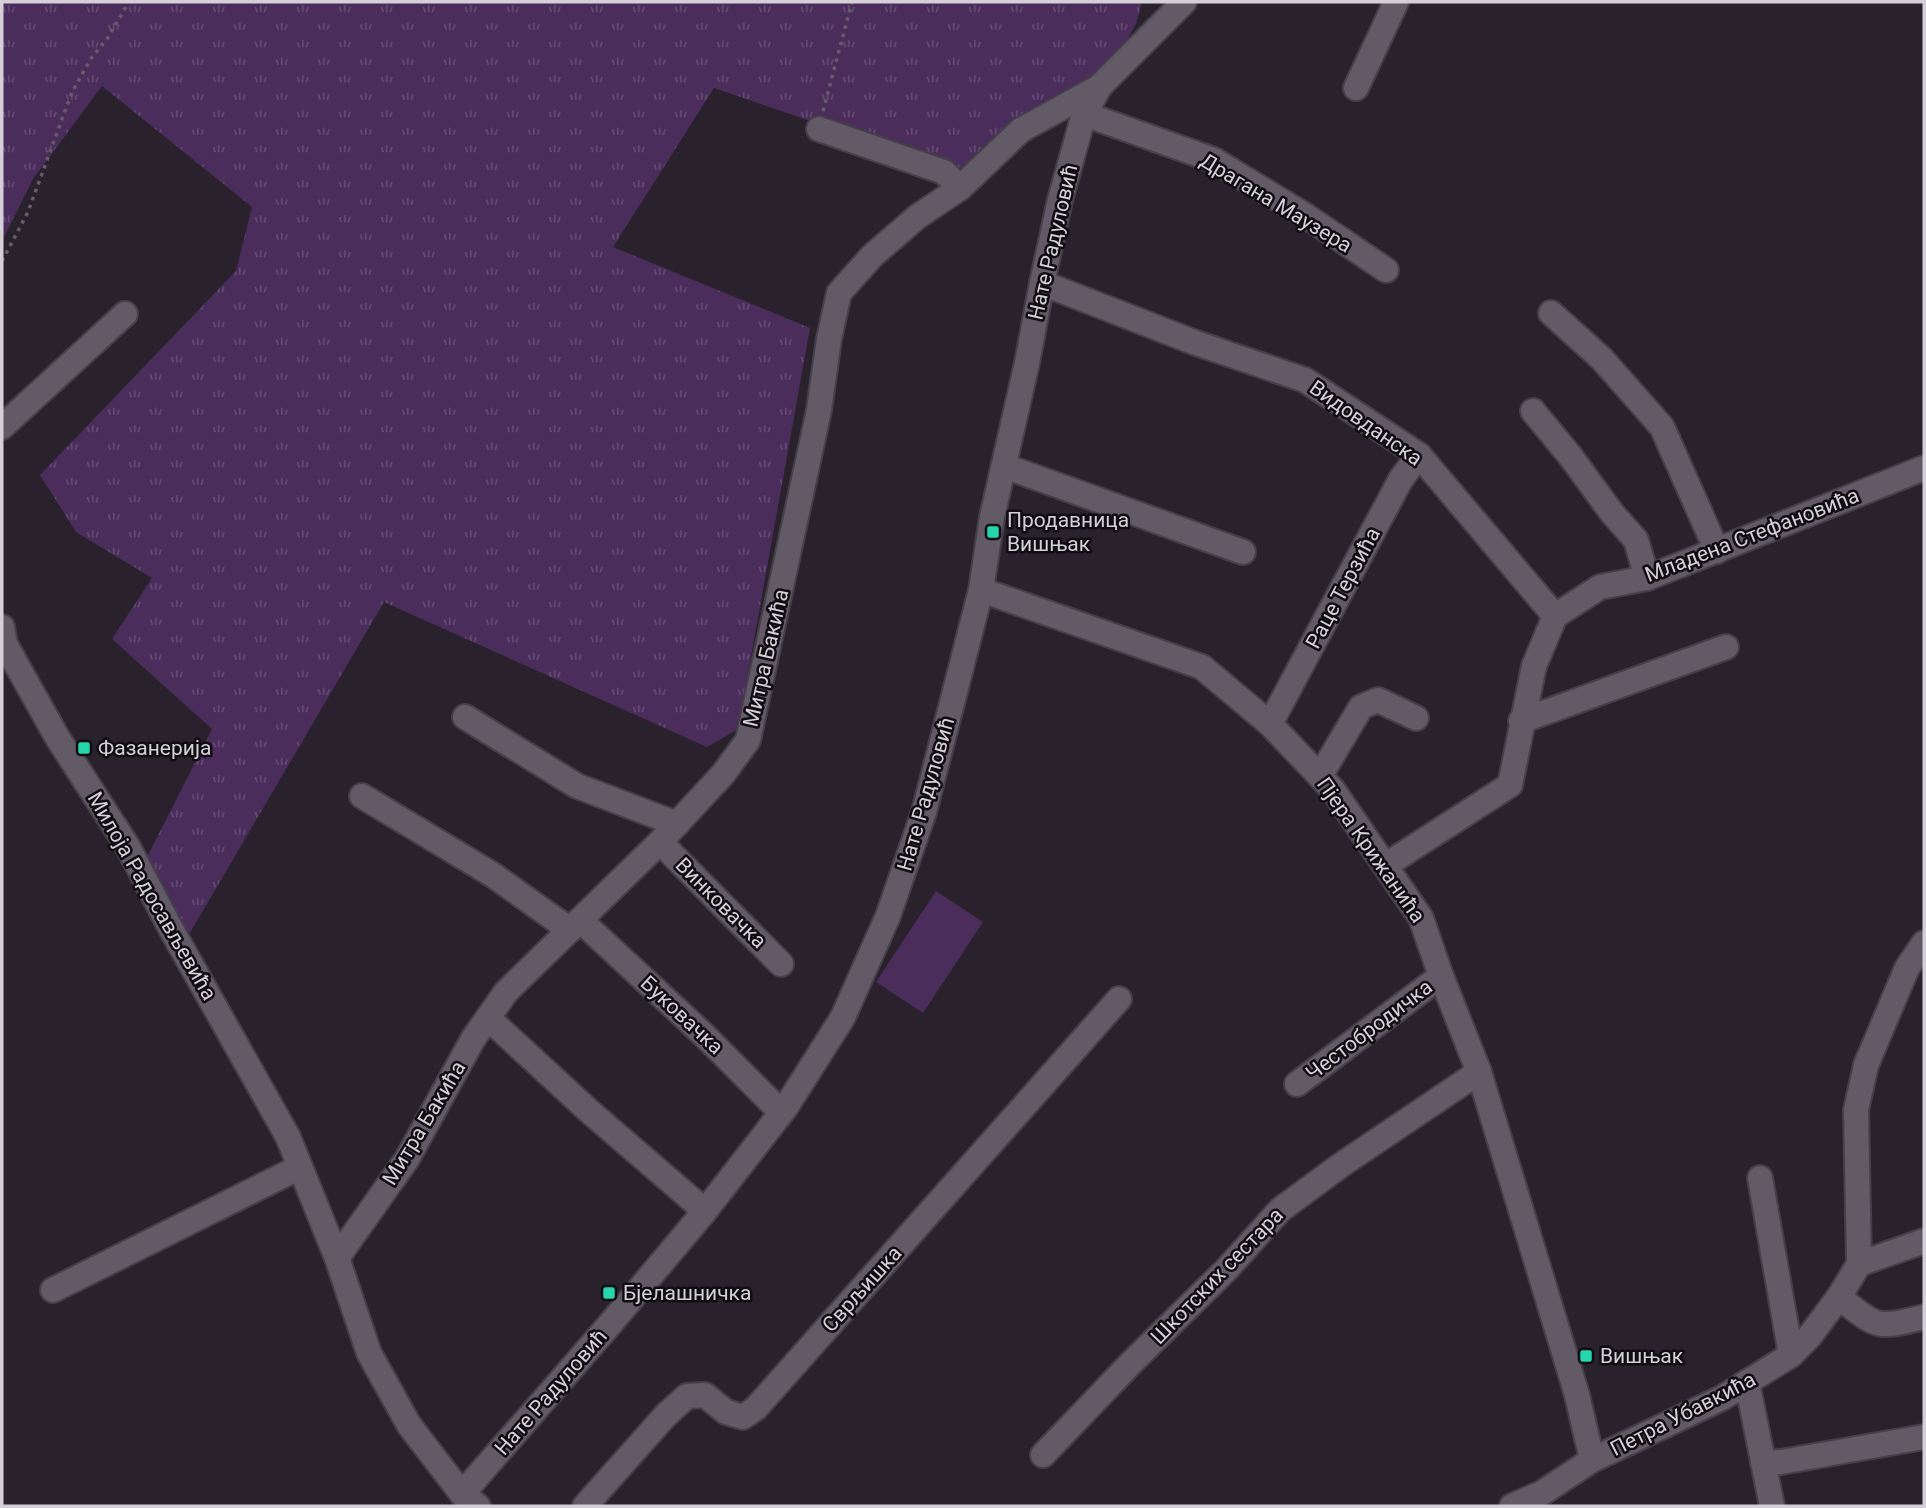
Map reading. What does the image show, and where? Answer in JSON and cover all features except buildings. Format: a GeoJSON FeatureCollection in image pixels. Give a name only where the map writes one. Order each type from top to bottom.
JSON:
{"type":"FeatureCollection","features":[{"type":"Feature","properties":{"kind":"street","name":"Нате Радуловић"},"geometry":{"type":"LineString","coordinates":[[467,1502],[705,1211],[782,1112],[843,1017],[888,916],[924,812],[981,590],[992,517],[1042,283],[1060,200],[1084,114],[1100,86],[1184,2]]}},
{"type":"Feature","properties":{"kind":"street"},"geometry":{"type":"LineString","coordinates":[[1356,88],[1396,2]]}},
{"type":"Feature","properties":{"kind":"street","name":"Митра Бакића"},"geometry":{"type":"LineString","coordinates":[[337,1258],[407,1159],[473,1039],[506,992],[668,833],[724,773],[748,740],[819,410],[829,339],[839,293],[872,257],[908,225],[960,188],[1021,130],[1100,86]]}},
{"type":"Feature","properties":{"kind":"street","name":"Драгана Маузера"},"geometry":{"type":"LineString","coordinates":[[1084,114],[1214,160],[1306,216],[1386,270]]}},
{"type":"Feature","properties":{"kind":"street"},"geometry":{"type":"LineString","coordinates":[[819,129],[944,172],[960,188]]}},
{"type":"Feature","properties":{"kind":"street","name":"Видовданска"},"geometry":{"type":"LineString","coordinates":[[1042,283],[1196,343],[1305,380],[1419,455],[1555,616]]}},
{"type":"Feature","properties":{"kind":"street"},"geometry":{"type":"LineString","coordinates":[[1551,313],[1602,359],[1662,427],[1717,551]]}},
{"type":"Feature","properties":{"kind":"street"},"geometry":{"type":"LineString","coordinates":[[2,427],[124,314]]}},
{"type":"Feature","properties":{"kind":"street"},"geometry":{"type":"LineString","coordinates":[[1533,411],[1636,540],[1647,578]]}},
{"type":"Feature","properties":{"kind":"street","name":"Раце Терзића"},"geometry":{"type":"LineString","coordinates":[[1270,724],[1401,479],[1419,455]]}},
{"type":"Feature","properties":{"kind":"street"},"geometry":{"type":"LineString","coordinates":[[1004,466],[1243,552]]}},
{"type":"Feature","properties":{"kind":"street","name":"Младена Стефановића"},"geometry":{"type":"LineString","coordinates":[[1555,616],[1600,587],[1647,578],[1924,468]]}},
{"type":"Feature","properties":{"kind":"street","name":"Пјера Крижанића"},"geometry":{"type":"LineString","coordinates":[[981,590],[1202,667],[1270,724],[1333,790],[1422,918],[1441,976],[1479,1072],[1577,1395],[1592,1460]]}},
{"type":"Feature","properties":{"kind":"street"},"geometry":{"type":"LineString","coordinates":[[1385,865],[1510,785],[1534,666],[1555,616]]}},
{"type":"Feature","properties":{"kind":"street","name":"Милоја Радосављевића"},"geometry":{"type":"LineString","coordinates":[[2,627],[5,644],[57,737],[128,847],[288,1137],[337,1258],[369,1353],[409,1425],[467,1502]]}},
{"type":"Feature","properties":{"kind":"street"},"geometry":{"type":"LineString","coordinates":[[1521,721],[1726,647]]}},
{"type":"Feature","properties":{"kind":"street"},"geometry":{"type":"LineString","coordinates":[[1320,776],[1361,707],[1378,700],[1416,718]]}},
{"type":"Feature","properties":{"kind":"street"},"geometry":{"type":"LineString","coordinates":[[465,717],[577,786],[668,833]]}},
{"type":"Feature","properties":{"kind":"street","name":"Буковачка"},"geometry":{"type":"LineString","coordinates":[[362,796],[575,925],[704,1035],[782,1112]]}},
{"type":"Feature","properties":{"kind":"street","name":"Винковачка"},"geometry":{"type":"LineString","coordinates":[[668,833],[781,964]]}},
{"type":"Feature","properties":{"kind":"street"},"geometry":{"type":"LineString","coordinates":[[1924,943],[1907,968],[1866,1065],[1858,1098],[1856,1121],[1859,1264],[1924,1241]]}},
{"type":"Feature","properties":{"kind":"street","name":"Честобродичка"},"geometry":{"type":"LineString","coordinates":[[1297,1084],[1441,976]]}},
{"type":"Feature","properties":{"kind":"street","name":"Сврљишка"},"geometry":{"type":"LineString","coordinates":[[585,1506],[666,1415],[687,1396],[705,1395],[726,1412],[743,1416],[756,1408],[1119,999]]}},
{"type":"Feature","properties":{"kind":"street"},"geometry":{"type":"LineString","coordinates":[[488,1018],[589,1111],[705,1211]]}},
{"type":"Feature","properties":{"kind":"street","name":"Шкотских сестара"},"geometry":{"type":"LineString","coordinates":[[1043,1455],[1131,1363],[1226,1270],[1280,1210],[1341,1165],[1479,1072]]}},
{"type":"Feature","properties":{"kind":"street"},"geometry":{"type":"LineString","coordinates":[[53,1290],[300,1167]]}},
{"type":"Feature","properties":{"kind":"street"},"geometry":{"type":"LineString","coordinates":[[1760,1178],[1791,1355]]}},
{"type":"Feature","properties":{"kind":"street","name":"Петра Убавкића"},"geometry":{"type":"LineString","coordinates":[[1512,1506],[1542,1493],[1592,1460],[1722,1398],[1791,1355],[1809,1337],[1839,1297],[1859,1264]]}},
{"type":"Feature","properties":{"kind":"street"},"geometry":{"type":"LineString","coordinates":[[1839,1297],[1878,1325],[1897,1324],[1924,1317]]}},
{"type":"Feature","properties":{"kind":"street"},"geometry":{"type":"LineString","coordinates":[[1747,1382],[1772,1506]]}},
{"type":"Feature","properties":{"kind":"street"},"geometry":{"type":"LineString","coordinates":[[1763,1463],[1924,1437]]}},
{"type":"Feature","properties":{"kind":"path"},"geometry":{"type":"LineString","coordinates":[[2,261],[28,212],[72,92],[128,2]]}},
{"type":"Feature","properties":{"kind":"path"},"geometry":{"type":"LineString","coordinates":[[819,129],[852,2]]}},
{"type":"Feature","properties":{"kind":"green space"},"geometry":{"type":"Polygon","coordinates":[[[2,2],[1142,2],[1136,24],[1117,57],[957,171],[714,88],[613,247],[810,328],[738,729],[707,747],[384,602],[181,948],[134,883],[212,729],[112,639],[152,578],[76,532],[40,475],[236,271],[252,207],[102,86],[33,179],[2,241],[2,2]]]}},
{"type":"Feature","properties":{"kind":"green space"},"geometry":{"type":"Polygon","coordinates":[[[936,891],[983,922],[923,1013],[876,982],[936,891]]]}},
{"type":"Feature","properties":{"kind":"place","name":"Продавница Вишњак"},"geometry":{"type":"Point","coordinates":[993,532]}},
{"type":"Feature","properties":{"kind":"place","name":"Фазанерија"},"geometry":{"type":"Point","coordinates":[84,748]}},
{"type":"Feature","properties":{"kind":"place","name":"Бјелашничка"},"geometry":{"type":"Point","coordinates":[609,1293]}},
{"type":"Feature","properties":{"kind":"place","name":"Вишњак"},"geometry":{"type":"Point","coordinates":[1586,1356]}}]}
